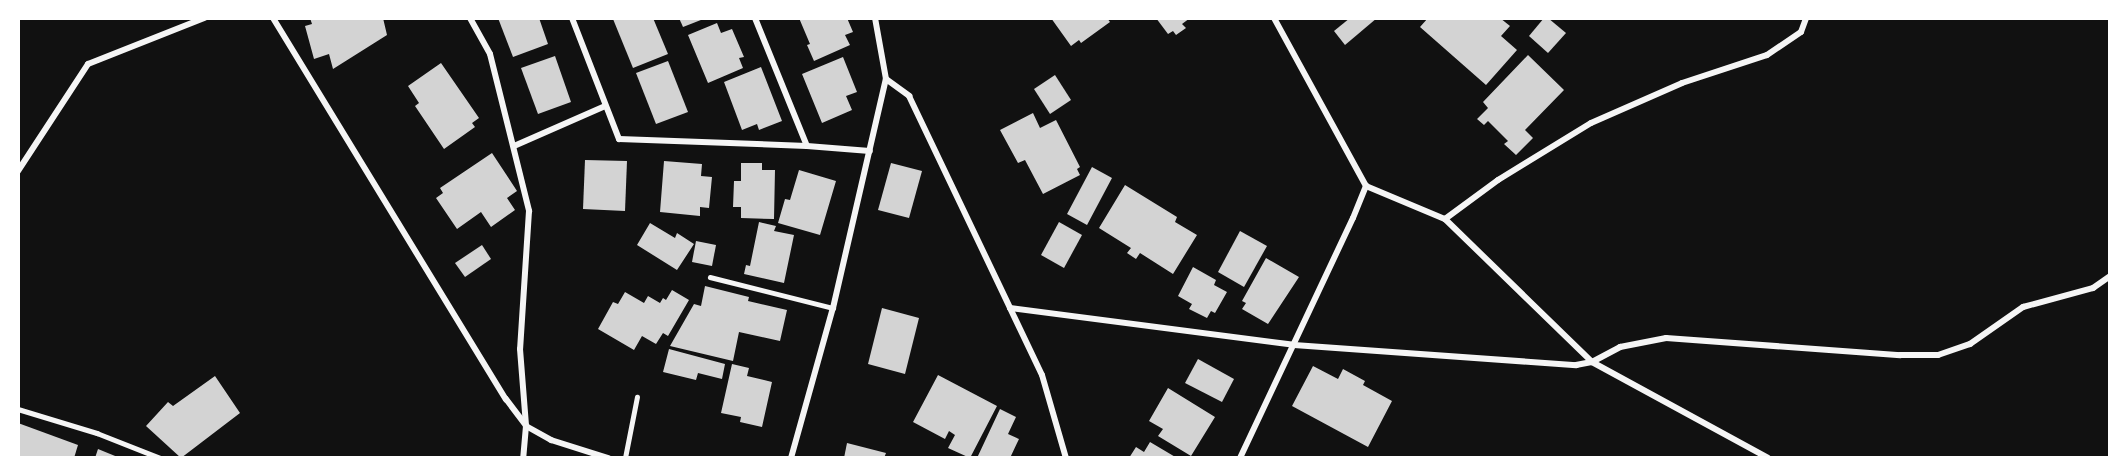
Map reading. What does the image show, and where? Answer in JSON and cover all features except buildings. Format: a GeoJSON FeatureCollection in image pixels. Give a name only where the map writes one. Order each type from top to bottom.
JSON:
{"type":"FeatureCollection","features":[{"type":"Feature","properties":{"kind":"street"},"geometry":{"type":"LineString","coordinates":[[18,171],[88,64],[204,18]]}},
{"type":"Feature","properties":{"kind":"street"},"geometry":{"type":"LineString","coordinates":[[273,18],[506,399],[526,426],[558,443],[608,458]]}},
{"type":"Feature","properties":{"kind":"street"},"geometry":{"type":"LineString","coordinates":[[470,18],[490,54],[529,211],[520,349],[526,426],[523,458]]}},
{"type":"Feature","properties":{"kind":"street"},"geometry":{"type":"LineString","coordinates":[[572,18],[619,140],[807,146],[870,151]]}},
{"type":"Feature","properties":{"kind":"street"},"geometry":{"type":"LineString","coordinates":[[754,18],[807,146]]}},
{"type":"Feature","properties":{"kind":"street"},"geometry":{"type":"LineString","coordinates":[[791,458],[833,308],[886,79],[875,18]]}},
{"type":"Feature","properties":{"kind":"street"},"geometry":{"type":"LineString","coordinates":[[1274,18],[1366,186],[1444,219],[1592,362],[1768,458]]}},
{"type":"Feature","properties":{"kind":"street"},"geometry":{"type":"LineString","coordinates":[[1444,219],[1498,180],[1591,123],[1682,83],[1767,55],[1801,32],[1806,18]]}},
{"type":"Feature","properties":{"kind":"street"},"geometry":{"type":"LineString","coordinates":[[886,79],[909,96],[1042,375],[1066,458]]}},
{"type":"Feature","properties":{"kind":"street"},"geometry":{"type":"LineString","coordinates":[[514,146],[604,106]]}},
{"type":"Feature","properties":{"kind":"street"},"geometry":{"type":"LineString","coordinates":[[1240,458],[1366,186]]}},
{"type":"Feature","properties":{"kind":"street"},"geometry":{"type":"LineString","coordinates":[[1010,308],[1293,345],[1576,365],[1592,362],[1620,347],[1666,338],[1900,355],[1938,355],[1970,344],[2024,307],[2093,288],[2110,276]]}},
{"type":"Feature","properties":{"kind":"lane"},"geometry":{"type":"LineString","coordinates":[[710,277],[833,308]]}},
{"type":"Feature","properties":{"kind":"lane"},"geometry":{"type":"LineString","coordinates":[[625,458],[638,398]]}},
{"type":"Feature","properties":{"kind":"lane"},"geometry":{"type":"LineString","coordinates":[[18,409],[97,433],[160,458]]}}]}
